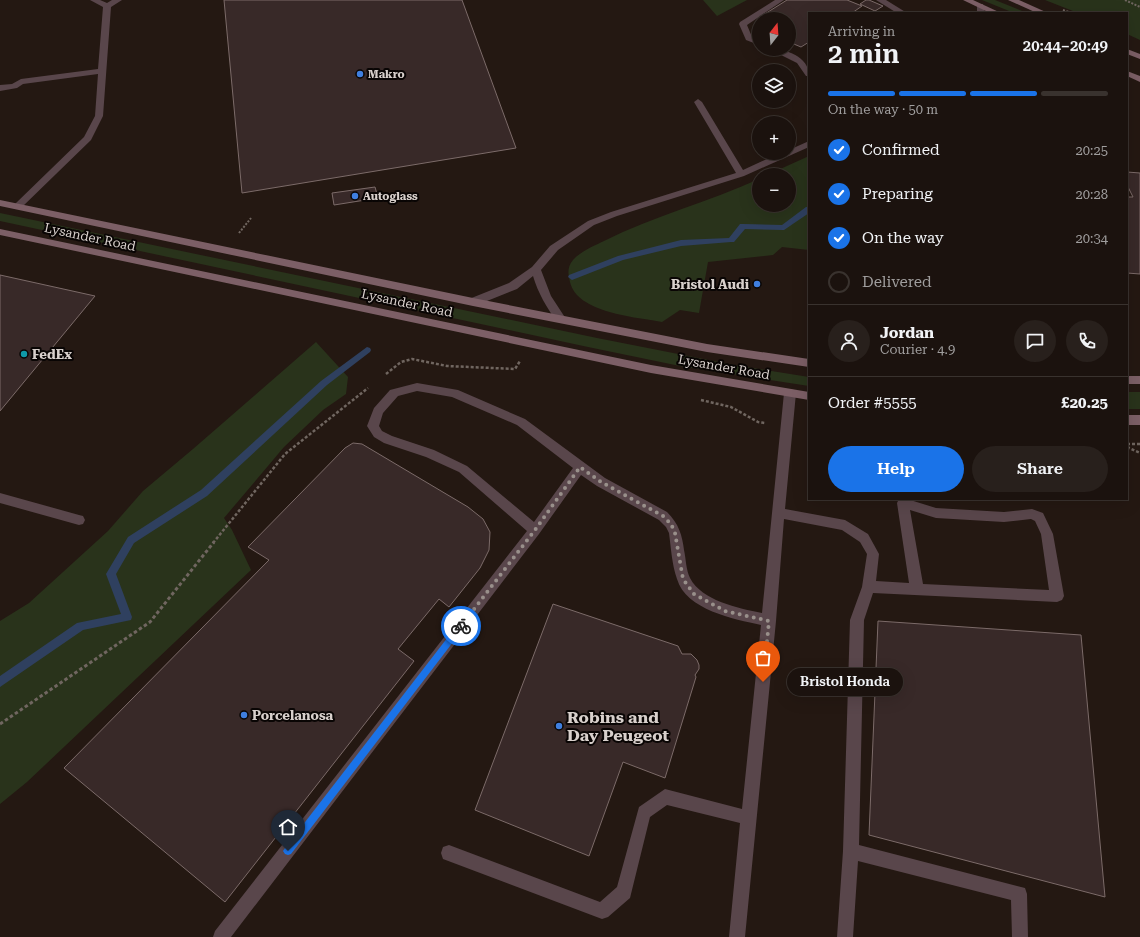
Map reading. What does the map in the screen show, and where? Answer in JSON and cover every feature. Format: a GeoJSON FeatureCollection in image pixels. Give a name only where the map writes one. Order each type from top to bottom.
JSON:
{"type":"FeatureCollection","features":[{"type":"Feature","properties":{"kind":"street"},"geometry":{"type":"LineString","coordinates":[[967,0],[981,9],[993,12]]}},
{"type":"Feature","properties":{"kind":"street"},"geometry":{"type":"LineString","coordinates":[[1012,0],[1042,12]]}},
{"type":"Feature","properties":{"kind":"street"},"geometry":{"type":"LineString","coordinates":[[1128,51],[1140,57]]}},
{"type":"Feature","properties":{"kind":"street"},"geometry":{"type":"LineString","coordinates":[[1128,73],[1140,79]]}},
{"type":"Feature","properties":{"kind":"street","name":"Lysander Road"},"geometry":{"type":"LineString","coordinates":[[0,203],[473,302],[707,348],[808,363]]}},
{"type":"Feature","properties":{"kind":"street","name":"Lysander Road"},"geometry":{"type":"LineString","coordinates":[[0,232],[651,369],[808,396]]}},
{"type":"Feature","properties":{"kind":"street"},"geometry":{"type":"LineString","coordinates":[[1128,380],[1140,380]]}},
{"type":"Feature","properties":{"kind":"street"},"geometry":{"type":"LineString","coordinates":[[1128,420],[1140,420]]}},
{"type":"Feature","properties":{"kind":"lane"},"geometry":{"type":"LineString","coordinates":[[94,0],[107,6]]}},
{"type":"Feature","properties":{"kind":"lane"},"geometry":{"type":"LineString","coordinates":[[107,6],[118,0]]}},
{"type":"Feature","properties":{"kind":"lane"},"geometry":{"type":"LineString","coordinates":[[752,40],[749,38],[743,24],[780,0]]}},
{"type":"Feature","properties":{"kind":"lane"},"geometry":{"type":"LineString","coordinates":[[880,0],[901,12]]}},
{"type":"Feature","properties":{"kind":"lane"},"geometry":{"type":"LineString","coordinates":[[18,206],[88,138],[99,116],[107,6]]}},
{"type":"Feature","properties":{"kind":"lane"},"geometry":{"type":"LineString","coordinates":[[748,34],[752,35]]}},
{"type":"Feature","properties":{"kind":"lane"},"geometry":{"type":"LineString","coordinates":[[796,52],[808,73]]}},
{"type":"Feature","properties":{"kind":"lane"},"geometry":{"type":"LineString","coordinates":[[789,56],[800,61]]}},
{"type":"Feature","properties":{"kind":"lane"},"geometry":{"type":"LineString","coordinates":[[0,88],[14,86],[21,82],[103,71]]}},
{"type":"Feature","properties":{"kind":"lane"},"geometry":{"type":"LineString","coordinates":[[0,81],[15,79],[21,82]]}},
{"type":"Feature","properties":{"kind":"lane"},"geometry":{"type":"LineString","coordinates":[[698,102],[741,174]]}},
{"type":"Feature","properties":{"kind":"lane"},"geometry":{"type":"LineString","coordinates":[[796,150],[808,144]]}},
{"type":"Feature","properties":{"kind":"lane"},"geometry":{"type":"LineString","coordinates":[[473,302],[513,286],[536,269],[554,248],[591,223],[614,214],[741,174],[773,160]]}},
{"type":"Feature","properties":{"kind":"lane"},"geometry":{"type":"LineString","coordinates":[[536,269],[540,286],[547,301],[561,319]]}},
{"type":"Feature","properties":{"kind":"lane"},"geometry":{"type":"LineString","coordinates":[[535,530],[463,469],[430,453],[388,440],[378,434],[374,426],[378,411],[394,393],[417,386],[454,393],[521,422],[601,482],[663,516],[671,524],[675,533],[683,579],[694,594],[725,611],[769,621]]}},
{"type":"Feature","properties":{"kind":"lane"},"geometry":{"type":"LineString","coordinates":[[737,937],[769,621],[790,393]]}},
{"type":"Feature","properties":{"kind":"lane"},"geometry":{"type":"LineString","coordinates":[[221,937],[535,530],[580,467]]}},
{"type":"Feature","properties":{"kind":"lane"},"geometry":{"type":"LineString","coordinates":[[0,498],[79,520]]}},
{"type":"Feature","properties":{"kind":"lane"},"geometry":{"type":"LineString","coordinates":[[869,588],[1057,596],[1047,534],[1043,523],[1039,517],[1032,514],[1004,517],[936,513],[900,501],[917,590]]}},
{"type":"Feature","properties":{"kind":"lane"},"geometry":{"type":"LineString","coordinates":[[778,513],[845,525],[864,538],[873,554],[869,588],[857,620],[851,851],[845,937]]}},
{"type":"Feature","properties":{"kind":"lane"},"geometry":{"type":"LineString","coordinates":[[450,853],[602,911],[624,892],[644,812],[665,797],[749,818]]}},
{"type":"Feature","properties":{"kind":"lane"},"geometry":{"type":"LineString","coordinates":[[851,851],[1019,894],[1020,937]]}},
{"type":"Feature","properties":{"kind":"path"},"geometry":{"type":"LineString","coordinates":[[1125,0],[1140,8]]}},
{"type":"Feature","properties":{"kind":"path"},"geometry":{"type":"LineString","coordinates":[[383,376],[401,362],[412,359],[447,366],[515,369],[520,360]]}},
{"type":"Feature","properties":{"kind":"path"},"geometry":{"type":"LineString","coordinates":[[0,724],[150,622],[285,454],[370,386]]}},
{"type":"Feature","properties":{"kind":"path"},"geometry":{"type":"LineString","coordinates":[[1128,444],[1140,444]]}},
{"type":"Feature","properties":{"kind":"path"},"geometry":{"type":"LineString","coordinates":[[1128,447],[1140,453]]}},
{"type":"Feature","properties":{"kind":"green space"},"geometry":{"type":"Polygon","coordinates":[[[703,0],[747,0],[717,16],[703,0]]]}},
{"type":"Feature","properties":{"kind":"green space"},"geometry":{"type":"Polygon","coordinates":[[[982,0],[995,0],[1025,12],[1012,12],[982,0]]]}},
{"type":"Feature","properties":{"kind":"green space"},"geometry":{"type":"Polygon","coordinates":[[[1045,0],[1140,0],[1140,40],[1128,34],[1128,12],[1075,12],[1045,0]]]}},
{"type":"Feature","properties":{"kind":"green space"},"geometry":{"type":"Polygon","coordinates":[[[808,156],[808,250],[782,247],[773,255],[708,262],[699,313],[680,310],[662,322],[609,312],[584,301],[575,292],[570,282],[568,273],[573,260],[580,254],[642,224],[752,182],[752,212],[796,212],[796,168],[782,168],[808,156]]]}},
{"type":"Feature","properties":{"kind":"green space"},"geometry":{"type":"Polygon","coordinates":[[[0,213],[597,338],[734,365],[808,377],[808,386],[680,366],[0,221],[0,213]]]}},
{"type":"Feature","properties":{"kind":"green space"},"geometry":{"type":"Polygon","coordinates":[[[316,342],[348,377],[346,394],[323,410],[284,447],[224,518],[232,530],[251,570],[27,782],[0,804],[0,621],[29,603],[108,531],[143,491],[316,342]]]}},
{"type":"Feature","properties":{"kind":"green space"},"geometry":{"type":"Polygon","coordinates":[[[1128,392],[1140,392],[1140,409],[1128,409],[1128,392]]]}},
{"type":"Feature","properties":{"kind":"building","name":"Makro"},"geometry":{"type":"Polygon","coordinates":[[[224,0],[462,0],[516,148],[242,193],[224,0]]]}},
{"type":"Feature","properties":{"kind":"building"},"geometry":{"type":"Polygon","coordinates":[[[787,0],[847,0],[862,6],[853,12],[808,12],[808,43],[801,47],[796,45],[796,12],[768,12],[787,0]]]}},
{"type":"Feature","properties":{"kind":"building"},"geometry":{"type":"Polygon","coordinates":[[[866,0],[883,6],[875,11],[860,4],[866,0]]]}},
{"type":"Feature","properties":{"kind":"building"},"geometry":{"type":"Polygon","coordinates":[[[1128,172],[1140,173],[1140,274],[1128,273],[1128,197],[1133,197],[1128,187],[1128,172]]]}},
{"type":"Feature","properties":{"kind":"building","name":"Autoglass"},"geometry":{"type":"Polygon","coordinates":[[[375,187],[378,198],[334,205],[332,193],[375,187]]]}},
{"type":"Feature","properties":{"kind":"building","name":"FedEx"},"geometry":{"type":"Polygon","coordinates":[[[0,275],[95,296],[0,411],[0,275]]]}},
{"type":"Feature","properties":{"kind":"building","name":"Porcelanosa"},"geometry":{"type":"Polygon","coordinates":[[[353,443],[362,444],[468,507],[483,519],[490,532],[489,550],[480,568],[449,607],[439,599],[398,649],[414,661],[225,902],[64,768],[269,560],[248,547],[345,448],[353,443]]]}},
{"type":"Feature","properties":{"kind":"building"},"geometry":{"type":"Polygon","coordinates":[[[553,604],[678,646],[682,654],[691,654],[697,660],[699,665],[665,778],[623,762],[589,856],[475,810],[553,604]]]}},
{"type":"Feature","properties":{"kind":"building"},"geometry":{"type":"Polygon","coordinates":[[[878,621],[1081,635],[1105,897],[869,835],[878,621]]]}},
{"type":"Feature","properties":{"kind":"waterway"},"geometry":{"type":"LineString","coordinates":[[572,277],[621,258],[681,243],[731,240],[743,226],[784,228],[808,210]]}},
{"type":"Feature","properties":{"kind":"waterway"},"geometry":{"type":"LineString","coordinates":[[0,682],[81,626],[127,617],[111,574],[131,540],[204,493],[324,383],[367,350]]}},
{"type":"Feature","properties":{"kind":"way so far"},"geometry":{"type":"LineString","coordinates":[[461,626],[535,530],[580,467],[601,482],[663,516],[671,524],[675,533],[683,579],[694,594],[725,611],[769,621],[763,682]]}},
{"type":"Feature","properties":{"kind":"place","name":"Makro"},"geometry":{"type":"Point","coordinates":[360,74]}},
{"type":"Feature","properties":{"kind":"place","name":"Autoglass"},"geometry":{"type":"Point","coordinates":[355,196]}},
{"type":"Feature","properties":{"kind":"place","name":"Bristol Audi"},"geometry":{"type":"Point","coordinates":[757,284]}},
{"type":"Feature","properties":{"kind":"place","name":"FedEx"},"geometry":{"type":"Point","coordinates":[24,354]}},
{"type":"Feature","properties":{"kind":"place","name":"Bristol Honda"},"geometry":{"type":"Point","coordinates":[763,682]}},
{"type":"Feature","properties":{"kind":"place","name":"Porcelanosa"},"geometry":{"type":"Point","coordinates":[244,715]}},
{"type":"Feature","properties":{"kind":"place","name":"Robins and Day Peugeot"},"geometry":{"type":"Point","coordinates":[559,726]}},
{"type":"Feature","properties":{"kind":"route"},"geometry":{"type":"LineString","coordinates":[[288,851],[461,626]]}}]}
